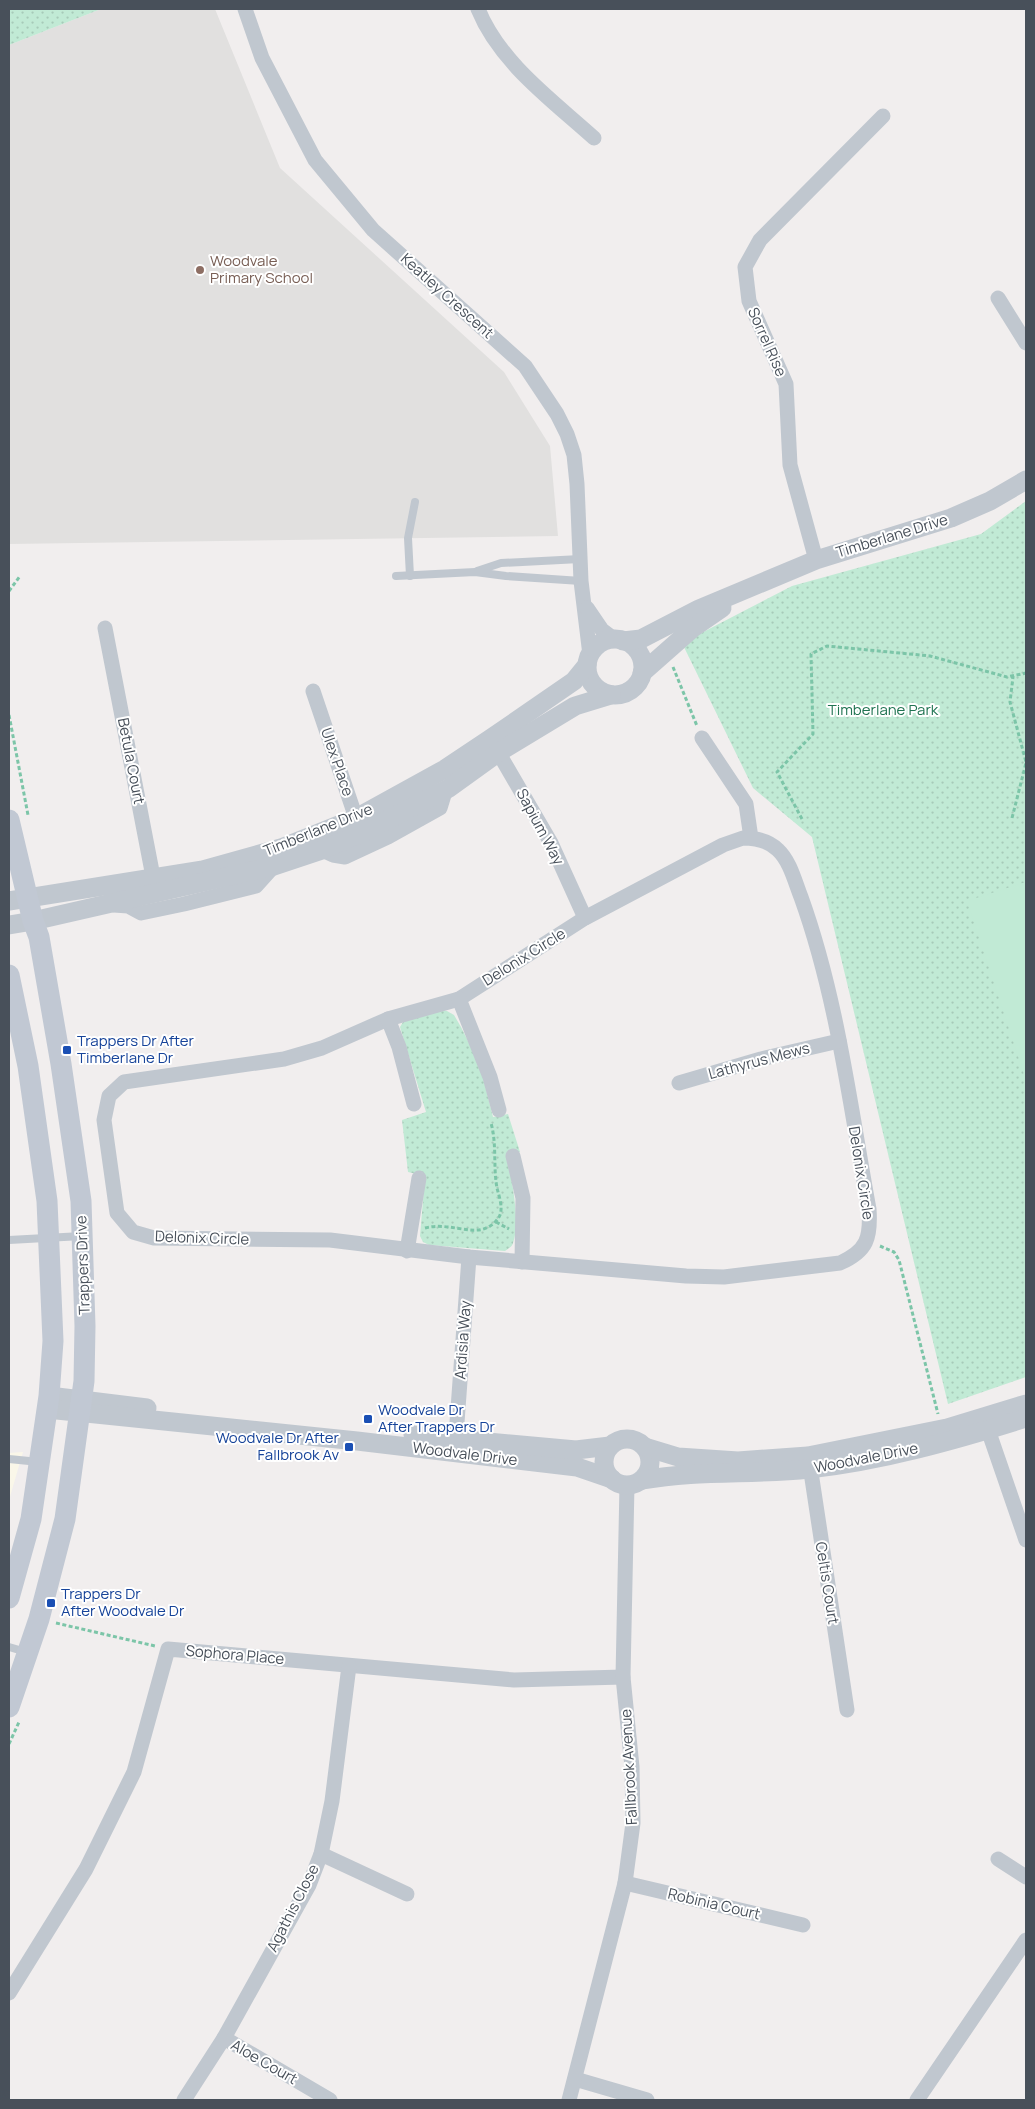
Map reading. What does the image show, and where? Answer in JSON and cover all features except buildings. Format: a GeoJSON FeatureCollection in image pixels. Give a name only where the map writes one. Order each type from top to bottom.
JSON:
{"type":"FeatureCollection","features":[{"type":"Feature","properties":{"kind":"main road","name":"Trappers Drive"},"geometry":{"type":"LineString","coordinates":[[9,1707],[19,1650],[39,1619],[65,1519],[79,1406],[84,1381],[85,1326],[81,1202],[61,1064],[39,937],[33,921],[19,899],[18,818]]}},
{"type":"Feature","properties":{"kind":"main road"},"geometry":{"type":"LineString","coordinates":[[9,975],[28,1066],[47,1201],[53,1341],[48,1403],[31,1519],[9,1598]]}},
{"type":"Feature","properties":{"kind":"street","name":"Keatley Crescent"},"geometry":{"type":"LineString","coordinates":[[245,9],[262,58],[315,160],[373,230],[525,366],[557,414],[567,434],[574,456],[579,507],[581,581],[588,660]]}},
{"type":"Feature","properties":{"kind":"street"},"geometry":{"type":"LineString","coordinates":[[478,9],[485,26],[515,66],[594,138]]}},
{"type":"Feature","properties":{"kind":"street","name":"Sorrel Rise"},"geometry":{"type":"LineString","coordinates":[[816,560],[790,465],[786,384],[749,301],[745,266],[760,240],[883,116]]}},
{"type":"Feature","properties":{"kind":"street"},"geometry":{"type":"LineString","coordinates":[[998,298],[1026,343]]}},
{"type":"Feature","properties":{"kind":"street","name":"Timberlane Drive"},"geometry":{"type":"LineString","coordinates":[[619,640],[641,639],[699,609],[816,560],[951,518],[990,501],[1026,480]]}},
{"type":"Feature","properties":{"kind":"street","name":"Timberlane Drive"},"geometry":{"type":"LineString","coordinates":[[642,673],[693,628],[754,587]]}},
{"type":"Feature","properties":{"kind":"street","name":"Keatley Crescent"},"geometry":{"type":"LineString","coordinates":[[584,604],[602,630],[619,640]]}},
{"type":"Feature","properties":{"kind":"street","name":"Betula Court"},"geometry":{"type":"LineString","coordinates":[[105,628],[154,885]]}},
{"type":"Feature","properties":{"kind":"street"},"geometry":{"type":"LineString","coordinates":[[619,640],[636,650],[642,665],[642,673],[634,687],[619,695],[611,695],[596,687],[588,674],[588,660],[600,644],[619,640]]}},
{"type":"Feature","properties":{"kind":"street","name":"Timberlane Drive"},"geometry":{"type":"LineString","coordinates":[[322,850],[333,855],[345,856],[367,848],[440,808],[444,795],[449,788],[494,746],[574,681],[588,660]]}},
{"type":"Feature","properties":{"kind":"street","name":"Ulex Place"},"geometry":{"type":"LineString","coordinates":[[313,690],[359,825]]}},
{"type":"Feature","properties":{"kind":"street","name":"Timberlane Drive"},"geometry":{"type":"LineString","coordinates":[[19,899],[154,885],[274,866],[322,850],[445,769],[575,706],[611,695]]}},
{"type":"Feature","properties":{"kind":"street"},"geometry":{"type":"LineString","coordinates":[[702,738],[746,804],[751,838]]}},
{"type":"Feature","properties":{"kind":"street","name":"Sapium Way"},"geometry":{"type":"LineString","coordinates":[[494,746],[551,843],[585,918]]}},
{"type":"Feature","properties":{"kind":"street","name":"Timberlane Drive"},"geometry":{"type":"LineString","coordinates":[[105,905],[154,885],[359,825],[449,788]]}},
{"type":"Feature","properties":{"kind":"street","name":"Delonix Circle"},"geometry":{"type":"LineString","coordinates":[[743,838],[751,838],[770,844],[778,850],[792,874],[819,950],[839,1042],[869,1209],[870,1232],[866,1242],[851,1258],[840,1263],[724,1277],[686,1276],[407,1251],[330,1240],[154,1238],[133,1232],[117,1213],[104,1120],[109,1096],[124,1082],[284,1060],[322,1048],[388,1019],[459,999],[585,918],[724,845],[743,838]]}},
{"type":"Feature","properties":{"kind":"street","name":"Timberlane Drive"},"geometry":{"type":"LineString","coordinates":[[9,925],[105,905],[122,904],[141,913],[184,904],[256,886],[274,866]]}},
{"type":"Feature","properties":{"kind":"street"},"geometry":{"type":"LineString","coordinates":[[459,999],[490,1077],[494,1112]]}},
{"type":"Feature","properties":{"kind":"street"},"geometry":{"type":"LineString","coordinates":[[388,1019],[399,1047],[414,1104]]}},
{"type":"Feature","properties":{"kind":"street","name":"Lathyrus Mews"},"geometry":{"type":"LineString","coordinates":[[680,1083],[760,1059],[839,1042]]}},
{"type":"Feature","properties":{"kind":"street"},"geometry":{"type":"LineString","coordinates":[[513,1156],[523,1198],[522,1262]]}},
{"type":"Feature","properties":{"kind":"street"},"geometry":{"type":"LineString","coordinates":[[407,1251],[419,1178]]}},
{"type":"Feature","properties":{"kind":"street","name":"Ardisia Way"},"geometry":{"type":"LineString","coordinates":[[455,1446],[469,1257]]}},
{"type":"Feature","properties":{"kind":"street","name":"Woodvale Drive"},"geometry":{"type":"LineString","coordinates":[[48,1403],[277,1423],[455,1446],[577,1467],[627,1482],[670,1475],[738,1474],[809,1462],[948,1428],[1026,1418]]}},
{"type":"Feature","properties":{"kind":"street","name":"Woodvale Drive"},"geometry":{"type":"LineString","coordinates":[[986,1424],[1026,1404]]}},
{"type":"Feature","properties":{"kind":"street"},"geometry":{"type":"LineString","coordinates":[[986,1424],[1026,1540]]}},
{"type":"Feature","properties":{"kind":"street"},"geometry":{"type":"LineString","coordinates":[[624,1439],[632,1439],[645,1447],[651,1460],[648,1474],[627,1482],[604,1467],[604,1460],[610,1446],[624,1439]]}},
{"type":"Feature","properties":{"kind":"street","name":"Woodvale Drive"},"geometry":{"type":"LineString","coordinates":[[455,1446],[576,1450],[610,1446]]}},
{"type":"Feature","properties":{"kind":"street","name":"Woodvale Drive"},"geometry":{"type":"LineString","coordinates":[[645,1447],[678,1457],[738,1461],[809,1462]]}},
{"type":"Feature","properties":{"kind":"street","name":"Celtis Court"},"geometry":{"type":"LineString","coordinates":[[809,1462],[847,1710]]}},
{"type":"Feature","properties":{"kind":"street","name":"Fallbrook Avenue"},"geometry":{"type":"LineString","coordinates":[[569,2100],[625,1883],[633,1823],[632,1767],[623,1677],[627,1482]]}},
{"type":"Feature","properties":{"kind":"street","name":"Sophora Place"},"geometry":{"type":"LineString","coordinates":[[9,1993],[86,1869],[134,1772],[168,1649],[514,1680],[623,1677]]}},
{"type":"Feature","properties":{"kind":"street","name":"Agathis Close"},"geometry":{"type":"LineString","coordinates":[[184,2100],[224,2038],[309,1885],[320,1854],[332,1801],[350,1666]]}},
{"type":"Feature","properties":{"kind":"street"},"geometry":{"type":"LineString","coordinates":[[320,1854],[407,1894]]}},
{"type":"Feature","properties":{"kind":"street"},"geometry":{"type":"LineString","coordinates":[[998,1858],[1026,1877]]}},
{"type":"Feature","properties":{"kind":"street","name":"Robinia Court"},"geometry":{"type":"LineString","coordinates":[[625,1883],[803,1925]]}},
{"type":"Feature","properties":{"kind":"street"},"geometry":{"type":"LineString","coordinates":[[917,2100],[1026,1940]]}},
{"type":"Feature","properties":{"kind":"street","name":"Aloe Court"},"geometry":{"type":"LineString","coordinates":[[224,2038],[330,2100]]}},
{"type":"Feature","properties":{"kind":"street"},"geometry":{"type":"LineString","coordinates":[[575,2079],[647,2100]]}},
{"type":"Feature","properties":{"kind":"lane"},"geometry":{"type":"LineString","coordinates":[[410,576],[408,538],[415,502]]}},
{"type":"Feature","properties":{"kind":"lane"},"geometry":{"type":"LineString","coordinates":[[475,572],[501,563],[580,559]]}},
{"type":"Feature","properties":{"kind":"lane"},"geometry":{"type":"LineString","coordinates":[[396,576],[475,572],[581,581]]}},
{"type":"Feature","properties":{"kind":"lane"},"geometry":{"type":"LineString","coordinates":[[9,1240],[82,1236]]}},
{"type":"Feature","properties":{"kind":"lane"},"geometry":{"type":"LineString","coordinates":[[9,1459],[39,1462]]}},
{"type":"Feature","properties":{"kind":"path"},"geometry":{"type":"LineString","coordinates":[[9,591],[20,576]]}},
{"type":"Feature","properties":{"kind":"path"},"geometry":{"type":"LineString","coordinates":[[802,819],[776,772],[813,734],[811,654],[827,646],[930,656],[1013,677],[1010,702],[1026,762],[1012,818]]}},
{"type":"Feature","properties":{"kind":"path"},"geometry":{"type":"LineString","coordinates":[[669,658],[702,738]]}},
{"type":"Feature","properties":{"kind":"path"},"geometry":{"type":"LineString","coordinates":[[1007,677],[1026,673]]}},
{"type":"Feature","properties":{"kind":"path"},"geometry":{"type":"LineString","coordinates":[[9,715],[18,818]]}},
{"type":"Feature","properties":{"kind":"path"},"geometry":{"type":"LineString","coordinates":[[410,1233],[432,1227],[449,1226],[475,1230],[486,1228],[496,1222],[500,1214],[500,1205],[496,1180],[494,1112]]}},
{"type":"Feature","properties":{"kind":"path"},"geometry":{"type":"LineString","coordinates":[[866,1242],[894,1252],[899,1260],[939,1420]]}},
{"type":"Feature","properties":{"kind":"path"},"geometry":{"type":"LineString","coordinates":[[39,1619],[168,1649]]}},
{"type":"Feature","properties":{"kind":"shaded area","name":"Woodvale Primary School"},"geometry":{"type":"Polygon","coordinates":[[[101,9],[215,9],[280,168],[504,372],[550,446],[558,536],[9,544],[9,45],[101,9]]]}},
{"type":"Feature","properties":{"kind":"shaded area"},"geometry":{"type":"Polygon","coordinates":[[[23,1452],[9,1500],[9,1453],[23,1452]]]}},
{"type":"Feature","properties":{"kind":"green space"},"geometry":{"type":"Polygon","coordinates":[[[9,9],[101,9],[9,45],[9,9]]]}},
{"type":"Feature","properties":{"kind":"green space","name":"Timberlane Park"},"geometry":{"type":"Polygon","coordinates":[[[1026,501],[1026,1377],[948,1404],[812,837],[753,788],[682,643],[792,586],[981,534],[1026,501]]]}},
{"type":"Feature","properties":{"kind":"green space"},"geometry":{"type":"Polygon","coordinates":[[[1026,882],[1026,1080],[967,901],[1026,882]]]}},
{"type":"Feature","properties":{"kind":"green space"},"geometry":{"type":"Polygon","coordinates":[[[440,1010],[454,1015],[461,1027],[480,1065],[493,1117],[508,1114],[520,1152],[507,1155],[516,1223],[512,1244],[505,1251],[429,1245],[423,1242],[420,1236],[425,1176],[408,1172],[402,1120],[426,1112],[400,1027],[403,1022],[440,1010]]]}},
{"type":"Feature","properties":{"kind":"place","name":"Woodvale Primary School"},"geometry":{"type":"Point","coordinates":[200,270]}},
{"type":"Feature","properties":{"kind":"place","name":"Trappers Dr After Timberlane Dr"},"geometry":{"type":"Point","coordinates":[67,1050]}},
{"type":"Feature","properties":{"kind":"place","name":"Woodvale Dr After Trappers Dr"},"geometry":{"type":"Point","coordinates":[368,1419]}},
{"type":"Feature","properties":{"kind":"place","name":"Woodvale Dr After Fallbrook Av"},"geometry":{"type":"Point","coordinates":[349,1447]}},
{"type":"Feature","properties":{"kind":"place","name":"Trappers Dr After Woodvale Dr"},"geometry":{"type":"Point","coordinates":[51,1603]}}]}
